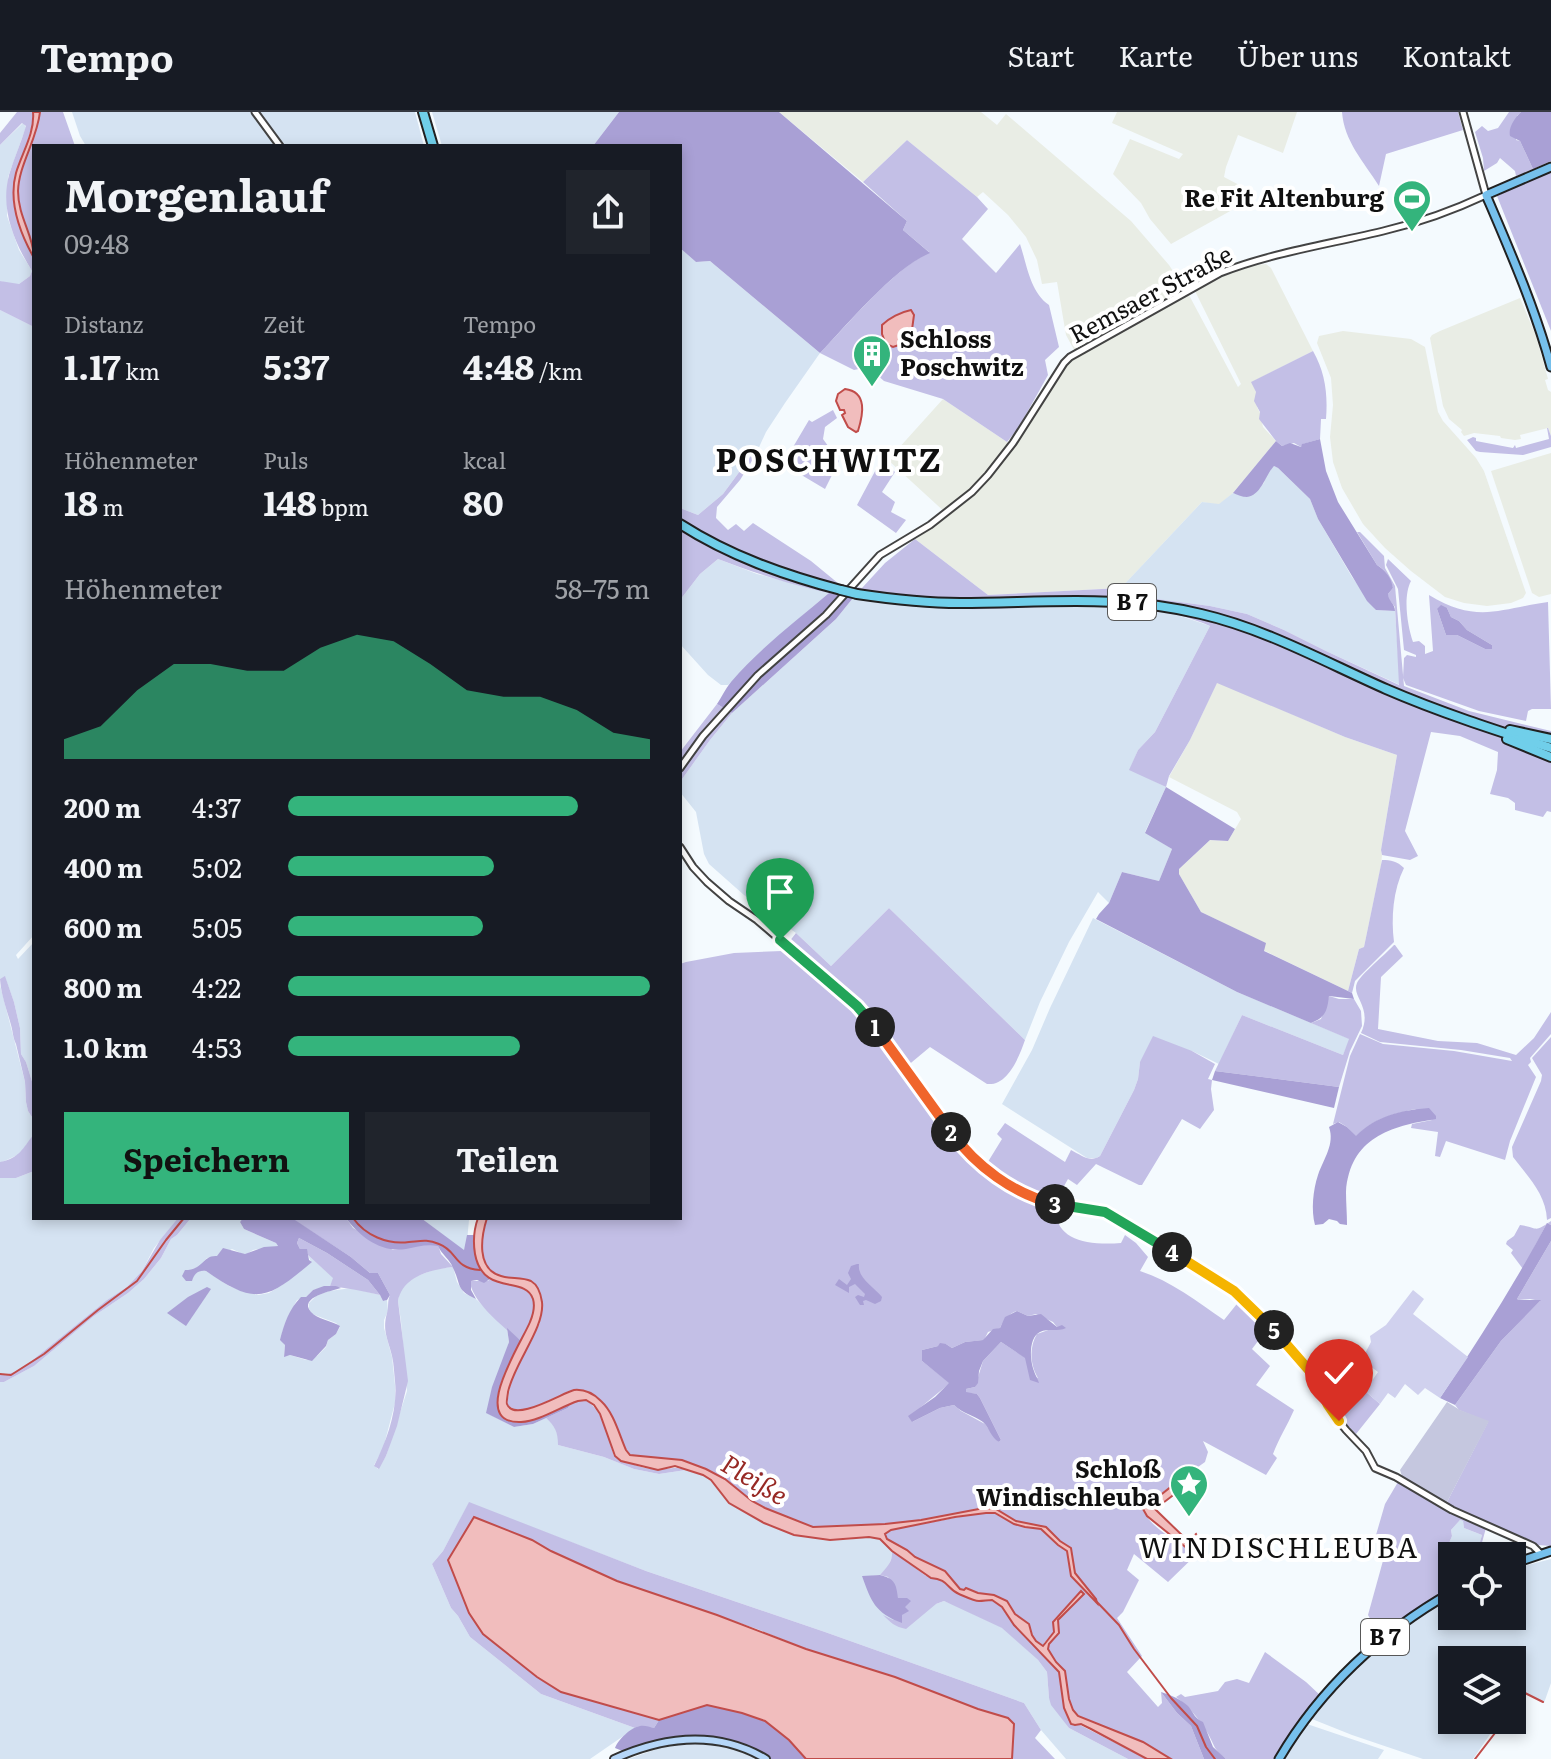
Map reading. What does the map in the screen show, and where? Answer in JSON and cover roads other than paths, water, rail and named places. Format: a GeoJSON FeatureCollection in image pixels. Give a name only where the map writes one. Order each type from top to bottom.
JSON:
{"type":"FeatureCollection","features":[{"type":"Feature","properties":{"kind":"highway"},"geometry":{"type":"LineString","coordinates":[[423,112],[432,144]]}},
{"type":"Feature","properties":{"kind":"highway","name":"B 7"},"geometry":{"type":"LineString","coordinates":[[682,526],[727,551],[769,569],[857,594],[947,603],[1101,600],[1202,614],[1247,627],[1412,700],[1551,748]]}},
{"type":"Feature","properties":{"kind":"highway"},"geometry":{"type":"LineString","coordinates":[[1490,729],[1506,729],[1551,739]]}},
{"type":"Feature","properties":{"kind":"highway"},"geometry":{"type":"LineString","coordinates":[[1490,729],[1501,737],[1551,757]]}},
{"type":"Feature","properties":{"kind":"main road"},"geometry":{"type":"LineString","coordinates":[[1551,167],[1486,195],[1540,330],[1551,367]]}},
{"type":"Feature","properties":{"kind":"main road"},"geometry":{"type":"LineString","coordinates":[[1526,1559],[1551,1551]]}},
{"type":"Feature","properties":{"kind":"main road","name":"B 7"},"geometry":{"type":"LineString","coordinates":[[1279,1759],[1296,1731],[1352,1666],[1384,1638],[1438,1600]]}},
{"type":"Feature","properties":{"kind":"main road"},"geometry":{"type":"LineString","coordinates":[[614,1759],[640,1748],[694,1739],[725,1742],[749,1749],[766,1759]]}},
{"type":"Feature","properties":{"kind":"street"},"geometry":{"type":"LineString","coordinates":[[255,112],[279,144]]}},
{"type":"Feature","properties":{"kind":"street"},"geometry":{"type":"LineString","coordinates":[[1463,112],[1486,195]]}},
{"type":"Feature","properties":{"kind":"street","name":"Remsaer Straße"},"geometry":{"type":"LineString","coordinates":[[682,765],[733,702],[784,650],[826,615],[880,555],[930,525],[972,492],[1013,443],[1070,357],[1220,273],[1322,243],[1420,221],[1486,195]]}},
{"type":"Feature","properties":{"kind":"street"},"geometry":{"type":"LineString","coordinates":[[682,850],[707,882],[757,920],[857,1006],[873,1023],[954,1136],[979,1163],[1001,1180],[1039,1200],[1105,1212],[1219,1280],[1255,1310],[1297,1355],[1314,1376],[1331,1411],[1366,1451],[1377,1469],[1452,1510],[1533,1546],[1541,1554]]}},
{"type":"Feature","properties":{"kind":"waterway"},"geometry":{"type":"LineString","coordinates":[[0,1374],[11,1375],[44,1354],[137,1281],[182,1220]]}},
{"type":"Feature","properties":{"kind":"waterway"},"geometry":{"type":"LineString","coordinates":[[355,1220],[377,1238],[401,1243],[435,1242],[450,1251],[460,1263],[480,1270]]}},
{"type":"Feature","properties":{"kind":"waterway"},"geometry":{"type":"LineString","coordinates":[[1096,1601],[1119,1625],[1171,1698],[1197,1726],[1215,1759]]}},
{"type":"Feature","properties":{"kind":"waterway"},"geometry":{"type":"LineString","coordinates":[[1526,1694],[1543,1702]]}},
{"type":"Feature","properties":{"kind":"waterway"},"geometry":{"type":"LineString","coordinates":[[1475,1759],[1494,1734]]}},
{"type":"Feature","properties":{"kind":"place","name":"Re Fit Altenburg"},"geometry":{"type":"Point","coordinates":[1412,233]}},
{"type":"Feature","properties":{"kind":"place","name":"Schloss Poschwitz"},"geometry":{"type":"Point","coordinates":[872,388]}},
{"type":"Feature","properties":{"kind":"place","name":"Schloß Windischleuba"},"geometry":{"type":"Point","coordinates":[1189,1518]}},
{"type":"Feature","properties":{"kind":"district","name":"POSCHWITZ"},"geometry":{"type":"Point","coordinates":[829,461]}},
{"type":"Feature","properties":{"kind":"district","name":"WINDISCHLEUBA"},"geometry":{"type":"Point","coordinates":[1279,1548]}},
{"type":"Feature","properties":{"kind":"water label","name":"Pleiße"},"geometry":{"type":"Point","coordinates":[754,1480]}}]}
